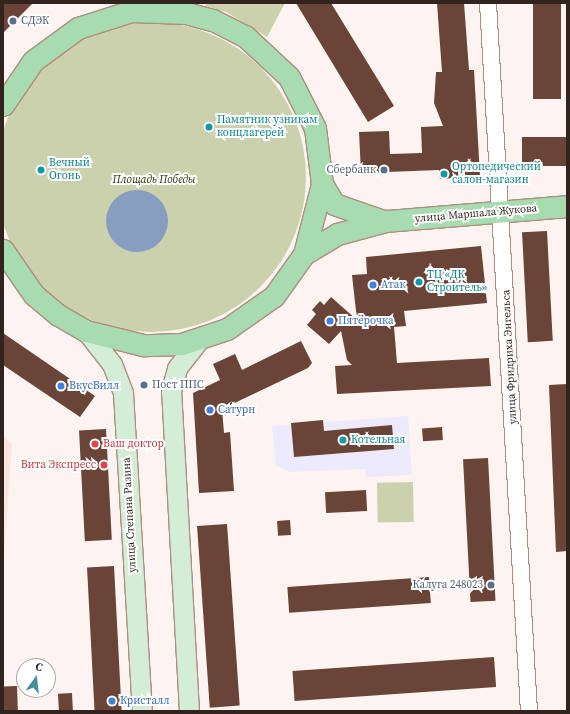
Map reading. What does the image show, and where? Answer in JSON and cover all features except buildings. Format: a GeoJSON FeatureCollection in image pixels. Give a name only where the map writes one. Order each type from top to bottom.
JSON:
{"type":"FeatureCollection","features":[{"type":"Feature","properties":{"kind":"main road"},"geometry":{"type":"LineString","coordinates":[[3,105],[9,87],[54,42],[103,17],[158,10],[213,20],[257,45],[289,77],[315,128],[322,184],[304,254],[274,296],[252,315],[200,339],[143,345],[86,331],[58,315],[34,295],[3,250]]}},
{"type":"Feature","properties":{"kind":"main road"},"geometry":{"type":"LineString","coordinates":[[322,184],[334,204],[359,215],[386,221]]}},
{"type":"Feature","properties":{"kind":"main road","name":"улица Маршала Жукова"},"geometry":{"type":"LineString","coordinates":[[386,221],[567,206]]}},
{"type":"Feature","properties":{"kind":"main road"},"geometry":{"type":"LineString","coordinates":[[304,254],[337,234],[386,221]]}},
{"type":"Feature","properties":{"kind":"main road","name":"улица Степана Разина"},"geometry":{"type":"LineString","coordinates":[[86,331],[112,364],[123,393],[142,711]]}},
{"type":"Feature","properties":{"kind":"main road"},"geometry":{"type":"LineString","coordinates":[[189,711],[170,391],[178,368],[200,339]]}},
{"type":"Feature","properties":{"kind":"street","name":"улица Фридриха Энгельса"},"geometry":{"type":"LineString","coordinates":[[488,3],[502,212],[529,711]]}},
{"type":"Feature","properties":{"kind":"shaded area"},"geometry":{"type":"Polygon","coordinates":[[[408,416],[412,475],[366,477],[365,469],[290,472],[276,465],[272,426],[408,416]]]}},
{"type":"Feature","properties":{"kind":"shaded area"},"geometry":{"type":"Polygon","coordinates":[[[3,436],[12,444],[3,571],[3,436]]]}},
{"type":"Feature","properties":{"kind":"green space"},"geometry":{"type":"Polygon","coordinates":[[[207,3],[285,3],[267,37],[226,12],[205,6],[207,3]]]}},
{"type":"Feature","properties":{"kind":"green space","name":"Площадь Победы"},"geometry":{"type":"Polygon","coordinates":[[[136,22],[166,22],[196,28],[224,40],[237,48],[261,67],[280,91],[288,104],[300,132],[306,162],[306,192],[300,222],[288,250],[280,263],[261,287],[237,306],[224,314],[196,326],[166,332],[136,332],[106,326],[78,314],[53,297],[41,287],[31,275],[14,250],[2,222],[-4,192],[-4,162],[2,132],[14,104],[31,79],[41,67],[53,57],[78,40],[106,28],[136,22]]]}},
{"type":"Feature","properties":{"kind":"green space"},"geometry":{"type":"Polygon","coordinates":[[[413,482],[414,522],[378,523],[377,483],[413,482]]]}},
{"type":"Feature","properties":{"kind":"water"},"geometry":{"type":"Polygon","coordinates":[[[137,190],[149,193],[159,199],[165,209],[168,221],[165,233],[159,243],[149,249],[137,252],[125,249],[115,243],[109,233],[106,221],[109,209],[115,199],[125,193],[137,190]]]}},
{"type":"Feature","properties":{"kind":"place","name":"СДЭК"},"geometry":{"type":"Point","coordinates":[13,21]}},
{"type":"Feature","properties":{"kind":"place","name":"Памятник узникам концлагерей"},"geometry":{"type":"Point","coordinates":[209,127]}},
{"type":"Feature","properties":{"kind":"place","name":"Вечный Огонь"},"geometry":{"type":"Point","coordinates":[41,170]}},
{"type":"Feature","properties":{"kind":"place","name":"Сбербанк"},"geometry":{"type":"Point","coordinates":[384,170]}},
{"type":"Feature","properties":{"kind":"place","name":"Ортопедический салон-магазин"},"geometry":{"type":"Point","coordinates":[444,174]}},
{"type":"Feature","properties":{"kind":"place","name":"ТЦ «ДК Строитель»"},"geometry":{"type":"Point","coordinates":[419,282]}},
{"type":"Feature","properties":{"kind":"place","name":"Атак"},"geometry":{"type":"Point","coordinates":[373,285]}},
{"type":"Feature","properties":{"kind":"place","name":"Пятёрочка"},"geometry":{"type":"Point","coordinates":[330,321]}},
{"type":"Feature","properties":{"kind":"place","name":"Пост ППС"},"geometry":{"type":"Point","coordinates":[144,385]}},
{"type":"Feature","properties":{"kind":"place","name":"ВкусВилл"},"geometry":{"type":"Point","coordinates":[61,386]}},
{"type":"Feature","properties":{"kind":"place","name":"Сатурн"},"geometry":{"type":"Point","coordinates":[210,410]}},
{"type":"Feature","properties":{"kind":"place","name":"Котельная"},"geometry":{"type":"Point","coordinates":[343,440]}},
{"type":"Feature","properties":{"kind":"place","name":"Ваш доктор"},"geometry":{"type":"Point","coordinates":[95,444]}},
{"type":"Feature","properties":{"kind":"place","name":"Вита Экспресс"},"geometry":{"type":"Point","coordinates":[104,465]}},
{"type":"Feature","properties":{"kind":"place","name":"Калуга 248023"},"geometry":{"type":"Point","coordinates":[491,585]}},
{"type":"Feature","properties":{"kind":"place","name":"Кристалл"},"geometry":{"type":"Point","coordinates":[112,701]}}]}
